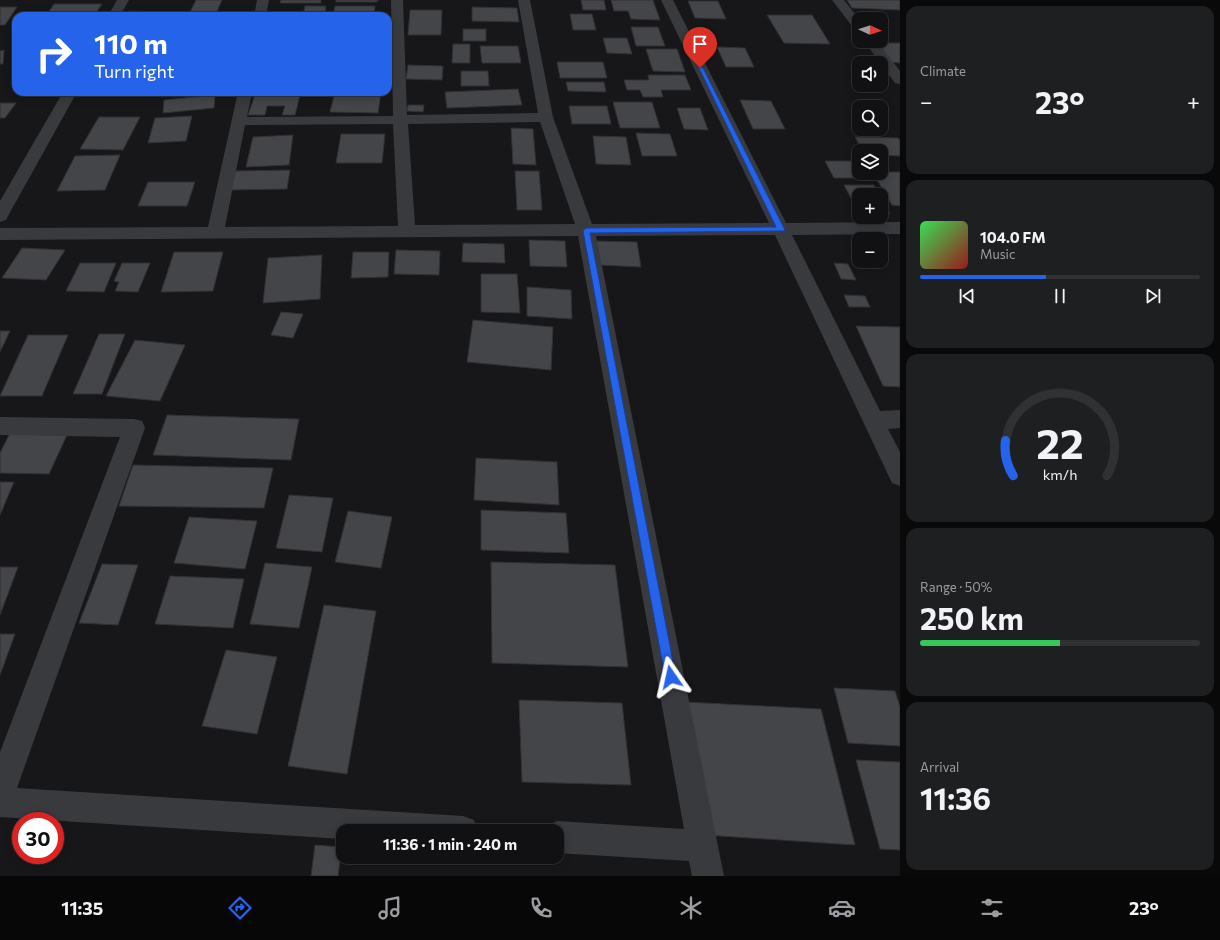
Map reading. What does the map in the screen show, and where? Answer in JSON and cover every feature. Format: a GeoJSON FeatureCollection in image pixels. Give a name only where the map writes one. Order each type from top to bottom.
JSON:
{"type":"FeatureCollection","features":[{"type":"Feature","properties":{"kind":"street"},"geometry":{"type":"LineString","coordinates":[[116,12],[123,0]]}},
{"type":"Feature","properties":{"kind":"street"},"geometry":{"type":"LineString","coordinates":[[261,12],[263,0]]}},
{"type":"Feature","properties":{"kind":"street"},"geometry":{"type":"LineString","coordinates":[[397,0],[400,120],[407,232]]}},
{"type":"Feature","properties":{"kind":"street"},"geometry":{"type":"LineString","coordinates":[[524,0],[546,116],[586,231],[708,876]]}},
{"type":"Feature","properties":{"kind":"street"},"geometry":{"type":"LineString","coordinates":[[667,0],[781,230],[900,476]]}},
{"type":"Feature","properties":{"kind":"street"},"geometry":{"type":"LineString","coordinates":[[838,0],[852,18]]}},
{"type":"Feature","properties":{"kind":"street"},"geometry":{"type":"LineString","coordinates":[[875,48],[900,80]]}},
{"type":"Feature","properties":{"kind":"street"},"geometry":{"type":"LineString","coordinates":[[0,216],[68,96]]}},
{"type":"Feature","properties":{"kind":"street"},"geometry":{"type":"LineString","coordinates":[[216,233],[243,96]]}},
{"type":"Feature","properties":{"kind":"street"},"geometry":{"type":"LineString","coordinates":[[239,121],[400,120],[546,116]]}},
{"type":"Feature","properties":{"kind":"street"},"geometry":{"type":"LineString","coordinates":[[0,234],[781,230],[900,228]]}},
{"type":"Feature","properties":{"kind":"street"},"geometry":{"type":"LineString","coordinates":[[873,421],[900,419]]}},
{"type":"Feature","properties":{"kind":"street"},"geometry":{"type":"LineString","coordinates":[[0,426],[134,428],[0,792]]}},
{"type":"Feature","properties":{"kind":"street"},"geometry":{"type":"LineString","coordinates":[[0,802],[351,824]]}},
{"type":"Feature","properties":{"kind":"street"},"geometry":{"type":"LineString","coordinates":[[564,837],[703,846]]}},
{"type":"Feature","properties":{"kind":"building"},"geometry":{"type":"Polygon","coordinates":[[[196,0],[222,0],[217,12],[190,12],[196,0]]]}},
{"type":"Feature","properties":{"kind":"building"},"geometry":{"type":"Polygon","coordinates":[[[281,0],[321,0],[321,3],[280,3],[281,0]]]}},
{"type":"Feature","properties":{"kind":"building"},"geometry":{"type":"Polygon","coordinates":[[[336,0],[378,0],[377,2],[336,2],[336,0]]]}},
{"type":"Feature","properties":{"kind":"building"},"geometry":{"type":"Polygon","coordinates":[[[581,0],[604,0],[606,10],[583,10],[581,0]]]}},
{"type":"Feature","properties":{"kind":"building"},"geometry":{"type":"Polygon","coordinates":[[[611,0],[653,0],[660,20],[631,19],[628,11],[614,11],[611,0]]]}},
{"type":"Feature","properties":{"kind":"building"},"geometry":{"type":"Polygon","coordinates":[[[847,0],[900,0],[900,10],[852,8],[847,0]]]}},
{"type":"Feature","properties":{"kind":"building"},"geometry":{"type":"Polygon","coordinates":[[[688,1],[718,1],[726,19],[695,18],[688,1]]]}},
{"type":"Feature","properties":{"kind":"building"},"geometry":{"type":"Polygon","coordinates":[[[54,4],[102,4],[97,12],[49,12],[54,4]]]}},
{"type":"Feature","properties":{"kind":"building"},"geometry":{"type":"Polygon","coordinates":[[[305,6],[326,6],[325,12],[304,12],[305,6]]]}},
{"type":"Feature","properties":{"kind":"building"},"geometry":{"type":"Polygon","coordinates":[[[335,6],[375,6],[374,12],[334,12],[335,6]]]}},
{"type":"Feature","properties":{"kind":"building"},"geometry":{"type":"Polygon","coordinates":[[[0,7],[17,7],[12,12],[5,25],[0,25],[0,7]]]}},
{"type":"Feature","properties":{"kind":"building"},"geometry":{"type":"Polygon","coordinates":[[[472,7],[517,8],[519,22],[472,21],[472,7]]]}},
{"type":"Feature","properties":{"kind":"building"},"geometry":{"type":"Polygon","coordinates":[[[410,10],[442,10],[441,35],[408,35],[410,10]]]}},
{"type":"Feature","properties":{"kind":"building"},"geometry":{"type":"Polygon","coordinates":[[[128,11],[166,12],[127,12],[128,11]]]}},
{"type":"Feature","properties":{"kind":"building"},"geometry":{"type":"Polygon","coordinates":[[[570,14],[592,14],[596,30],[573,30],[570,14]]]}},
{"type":"Feature","properties":{"kind":"building"},"geometry":{"type":"Polygon","coordinates":[[[767,15],[812,15],[830,44],[784,43],[767,15]]]}},
{"type":"Feature","properties":{"kind":"building"},"geometry":{"type":"Polygon","coordinates":[[[631,27],[658,27],[665,46],[636,46],[631,27]]]}},
{"type":"Feature","properties":{"kind":"building"},"geometry":{"type":"Polygon","coordinates":[[[463,29],[486,29],[486,41],[463,41],[463,29]]]}},
{"type":"Feature","properties":{"kind":"building"},"geometry":{"type":"Polygon","coordinates":[[[603,38],[627,38],[632,54],[607,53],[603,38]]]}},
{"type":"Feature","properties":{"kind":"building"},"geometry":{"type":"Polygon","coordinates":[[[888,43],[900,43],[900,63],[890,62],[888,56],[886,56],[881,48],[888,48],[888,43]]]}},
{"type":"Feature","properties":{"kind":"building"},"geometry":{"type":"Polygon","coordinates":[[[453,44],[470,44],[470,63],[452,63],[453,44]]]}},
{"type":"Feature","properties":{"kind":"building"},"geometry":{"type":"Polygon","coordinates":[[[480,46],[518,46],[521,63],[482,63],[480,46]]]}},
{"type":"Feature","properties":{"kind":"building"},"geometry":{"type":"Polygon","coordinates":[[[717,47],[745,48],[754,67],[726,67],[717,47]]]}},
{"type":"Feature","properties":{"kind":"building"},"geometry":{"type":"Polygon","coordinates":[[[646,49],[677,49],[685,72],[653,71],[646,49]]]}},
{"type":"Feature","properties":{"kind":"building"},"geometry":{"type":"Polygon","coordinates":[[[4,50],[3,64],[0,64],[0,51],[4,50]]]}},
{"type":"Feature","properties":{"kind":"building"},"geometry":{"type":"Polygon","coordinates":[[[557,62],[603,62],[607,78],[560,78],[557,62]]]}},
{"type":"Feature","properties":{"kind":"building"},"geometry":{"type":"Polygon","coordinates":[[[408,65],[443,66],[442,80],[406,79],[408,65]]]}},
{"type":"Feature","properties":{"kind":"building"},"geometry":{"type":"Polygon","coordinates":[[[461,71],[488,71],[489,86],[461,86],[461,71]]]}},
{"type":"Feature","properties":{"kind":"building"},"geometry":{"type":"Polygon","coordinates":[[[648,75],[685,75],[691,90],[661,90],[663,97],[643,97],[640,90],[627,90],[624,80],[649,80],[648,75]]]}},
{"type":"Feature","properties":{"kind":"building"},"geometry":{"type":"Polygon","coordinates":[[[566,82],[604,82],[606,92],[568,91],[566,82]]]}},
{"type":"Feature","properties":{"kind":"building"},"geometry":{"type":"Polygon","coordinates":[[[518,89],[522,105],[447,108],[445,92],[518,89]]]}},
{"type":"Feature","properties":{"kind":"building"},"geometry":{"type":"Polygon","coordinates":[[[215,96],[214,108],[163,113],[164,100],[215,96]]]}},
{"type":"Feature","properties":{"kind":"building"},"geometry":{"type":"Polygon","coordinates":[[[255,96],[300,96],[295,115],[282,115],[285,106],[267,106],[265,115],[248,115],[255,96]]]}},
{"type":"Feature","properties":{"kind":"building"},"geometry":{"type":"Polygon","coordinates":[[[334,96],[380,96],[378,113],[330,112],[334,96]]]}},
{"type":"Feature","properties":{"kind":"building"},"geometry":{"type":"Polygon","coordinates":[[[740,100],[771,101],[785,129],[753,129],[740,100]]]}},
{"type":"Feature","properties":{"kind":"building"},"geometry":{"type":"Polygon","coordinates":[[[613,102],[652,102],[660,128],[620,128],[613,102]]]}},
{"type":"Feature","properties":{"kind":"building"},"geometry":{"type":"Polygon","coordinates":[[[0,103],[16,103],[5,118],[0,118],[0,103]]]}},
{"type":"Feature","properties":{"kind":"building"},"geometry":{"type":"Polygon","coordinates":[[[408,105],[424,105],[423,112],[407,111],[408,105]]]}},
{"type":"Feature","properties":{"kind":"building"},"geometry":{"type":"Polygon","coordinates":[[[569,106],[607,106],[611,124],[572,124],[569,106]]]}},
{"type":"Feature","properties":{"kind":"building"},"geometry":{"type":"Polygon","coordinates":[[[677,108],[700,108],[708,130],[684,129],[677,108]]]}},
{"type":"Feature","properties":{"kind":"building"},"geometry":{"type":"Polygon","coordinates":[[[192,116],[186,141],[148,143],[155,118],[192,116]]]}},
{"type":"Feature","properties":{"kind":"building"},"geometry":{"type":"Polygon","coordinates":[[[99,117],[140,117],[123,150],[80,149],[99,117]]]}},
{"type":"Feature","properties":{"kind":"building"},"geometry":{"type":"Polygon","coordinates":[[[511,128],[533,129],[536,165],[513,164],[511,128]]]}},
{"type":"Feature","properties":{"kind":"building"},"geometry":{"type":"Polygon","coordinates":[[[636,133],[670,134],[677,156],[642,156],[636,133]]]}},
{"type":"Feature","properties":{"kind":"building"},"geometry":{"type":"Polygon","coordinates":[[[341,134],[385,134],[382,163],[336,163],[341,134]]]}},
{"type":"Feature","properties":{"kind":"building"},"geometry":{"type":"Polygon","coordinates":[[[293,135],[289,165],[246,167],[253,137],[293,135]]]}},
{"type":"Feature","properties":{"kind":"building"},"geometry":{"type":"Polygon","coordinates":[[[593,136],[626,137],[631,165],[596,164],[593,136]]]}},
{"type":"Feature","properties":{"kind":"building"},"geometry":{"type":"Polygon","coordinates":[[[855,137],[898,138],[900,141],[900,156],[888,155],[888,144],[859,144],[855,137]]]}},
{"type":"Feature","properties":{"kind":"building"},"geometry":{"type":"Polygon","coordinates":[[[120,155],[105,190],[57,191],[75,156],[120,155]]]}},
{"type":"Feature","properties":{"kind":"building"},"geometry":{"type":"Polygon","coordinates":[[[825,161],[852,161],[852,178],[834,178],[825,161]]]}},
{"type":"Feature","properties":{"kind":"building"},"geometry":{"type":"Polygon","coordinates":[[[290,170],[287,189],[230,190],[234,171],[290,170]]]}},
{"type":"Feature","properties":{"kind":"building"},"geometry":{"type":"Polygon","coordinates":[[[515,171],[539,171],[542,210],[517,210],[515,171]]]}},
{"type":"Feature","properties":{"kind":"building"},"geometry":{"type":"Polygon","coordinates":[[[888,172],[900,172],[900,206],[892,205],[888,198],[888,188],[882,188],[877,180],[888,180],[888,172]]]}},
{"type":"Feature","properties":{"kind":"building"},"geometry":{"type":"Polygon","coordinates":[[[148,182],[195,182],[187,206],[138,206],[148,182]]]}},
{"type":"Feature","properties":{"kind":"building"},"geometry":{"type":"Polygon","coordinates":[[[844,185],[874,185],[876,188],[852,188],[852,200],[844,185]]]}},
{"type":"Feature","properties":{"kind":"building"},"geometry":{"type":"Polygon","coordinates":[[[529,240],[565,241],[567,267],[530,266],[529,240]]]}},
{"type":"Feature","properties":{"kind":"building"},"geometry":{"type":"Polygon","coordinates":[[[596,241],[637,242],[641,267],[599,265],[596,241]]]}},
{"type":"Feature","properties":{"kind":"building"},"geometry":{"type":"Polygon","coordinates":[[[463,243],[504,244],[505,263],[462,262],[463,243]]]}},
{"type":"Feature","properties":{"kind":"building"},"geometry":{"type":"Polygon","coordinates":[[[22,248],[65,250],[46,280],[2,278],[22,248]]]}},
{"type":"Feature","properties":{"kind":"building"},"geometry":{"type":"Polygon","coordinates":[[[396,250],[440,251],[439,275],[394,274],[396,250]]]}},
{"type":"Feature","properties":{"kind":"building"},"geometry":{"type":"Polygon","coordinates":[[[174,252],[223,252],[213,291],[161,292],[174,252]]]}},
{"type":"Feature","properties":{"kind":"building"},"geometry":{"type":"Polygon","coordinates":[[[353,252],[389,252],[388,277],[351,278],[353,252]]]}},
{"type":"Feature","properties":{"kind":"building"},"geometry":{"type":"Polygon","coordinates":[[[322,255],[320,299],[263,303],[268,258],[322,255]]]}},
{"type":"Feature","properties":{"kind":"building"},"geometry":{"type":"Polygon","coordinates":[[[80,263],[116,263],[104,292],[66,291],[80,263]]]}},
{"type":"Feature","properties":{"kind":"building"},"geometry":{"type":"Polygon","coordinates":[[[122,263],[150,263],[138,292],[115,291],[119,282],[114,281],[122,263]]]}},
{"type":"Feature","properties":{"kind":"building"},"geometry":{"type":"Polygon","coordinates":[[[834,263],[848,264],[856,280],[841,279],[834,263]]]}},
{"type":"Feature","properties":{"kind":"building"},"geometry":{"type":"Polygon","coordinates":[[[481,274],[517,274],[520,313],[481,312],[481,274]]]}},
{"type":"Feature","properties":{"kind":"building"},"geometry":{"type":"Polygon","coordinates":[[[527,287],[571,290],[572,319],[527,316],[527,287]]]}},
{"type":"Feature","properties":{"kind":"building"},"geometry":{"type":"Polygon","coordinates":[[[844,295],[865,296],[870,307],[849,307],[844,295]]]}},
{"type":"Feature","properties":{"kind":"building"},"geometry":{"type":"Polygon","coordinates":[[[281,312],[303,314],[293,338],[271,335],[281,312]]]}},
{"type":"Feature","properties":{"kind":"building"},"geometry":{"type":"Polygon","coordinates":[[[473,320],[553,327],[551,370],[467,362],[473,320]]]}},
{"type":"Feature","properties":{"kind":"building"},"geometry":{"type":"Polygon","coordinates":[[[856,326],[900,327],[900,387],[883,386],[856,326]]]}},
{"type":"Feature","properties":{"kind":"building"},"geometry":{"type":"Polygon","coordinates":[[[0,331],[10,331],[0,352],[0,331]]]}},
{"type":"Feature","properties":{"kind":"building"},"geometry":{"type":"Polygon","coordinates":[[[99,334],[125,334],[102,394],[73,394],[99,334]]]}},
{"type":"Feature","properties":{"kind":"building"},"geometry":{"type":"Polygon","coordinates":[[[28,335],[68,335],[42,396],[0,396],[28,335]]]}},
{"type":"Feature","properties":{"kind":"building"},"geometry":{"type":"Polygon","coordinates":[[[135,340],[185,345],[160,401],[106,396],[135,340]]]}},
{"type":"Feature","properties":{"kind":"building"},"geometry":{"type":"Polygon","coordinates":[[[167,415],[299,419],[291,460],[153,455],[167,415]]]}},
{"type":"Feature","properties":{"kind":"building"},"geometry":{"type":"Polygon","coordinates":[[[10,433],[67,435],[49,474],[0,473],[0,453],[10,433]]]}},
{"type":"Feature","properties":{"kind":"building"},"geometry":{"type":"Polygon","coordinates":[[[476,458],[557,462],[559,505],[474,500],[476,458]]]}},
{"type":"Feature","properties":{"kind":"building"},"geometry":{"type":"Polygon","coordinates":[[[133,465],[273,468],[264,508],[119,506],[133,465]]]}},
{"type":"Feature","properties":{"kind":"building"},"geometry":{"type":"Polygon","coordinates":[[[0,482],[14,482],[0,515],[0,482]]]}},
{"type":"Feature","properties":{"kind":"building"},"geometry":{"type":"Polygon","coordinates":[[[289,495],[333,498],[322,552],[276,548],[289,495]]]}},
{"type":"Feature","properties":{"kind":"building"},"geometry":{"type":"Polygon","coordinates":[[[481,510],[566,513],[569,553],[481,550],[481,510]]]}},
{"type":"Feature","properties":{"kind":"building"},"geometry":{"type":"Polygon","coordinates":[[[348,511],[392,517],[381,568],[335,562],[348,511]]]}},
{"type":"Feature","properties":{"kind":"building"},"geometry":{"type":"Polygon","coordinates":[[[189,517],[257,521],[245,569],[174,563],[189,517]]]}},
{"type":"Feature","properties":{"kind":"building"},"geometry":{"type":"Polygon","coordinates":[[[491,562],[615,565],[628,667],[492,663],[491,562]]]}},
{"type":"Feature","properties":{"kind":"building"},"geometry":{"type":"Polygon","coordinates":[[[265,563],[312,567],[299,628],[250,624],[265,563]]]}},
{"type":"Feature","properties":{"kind":"building"},"geometry":{"type":"Polygon","coordinates":[[[102,564],[138,565],[118,625],[79,623],[102,564]]]}},
{"type":"Feature","properties":{"kind":"building"},"geometry":{"type":"Polygon","coordinates":[[[0,567],[18,567],[0,615],[0,567]]]}},
{"type":"Feature","properties":{"kind":"building"},"geometry":{"type":"Polygon","coordinates":[[[170,576],[244,579],[233,628],[155,624],[170,576]]]}},
{"type":"Feature","properties":{"kind":"building"},"geometry":{"type":"Polygon","coordinates":[[[324,605],[376,611],[347,774],[288,766],[324,605]]]}},
{"type":"Feature","properties":{"kind":"building"},"geometry":{"type":"Polygon","coordinates":[[[0,634],[15,634],[0,675],[0,634]]]}},
{"type":"Feature","properties":{"kind":"building"},"geometry":{"type":"Polygon","coordinates":[[[226,650],[277,657],[257,734],[202,726],[226,650]]]}},
{"type":"Feature","properties":{"kind":"building"},"geometry":{"type":"Polygon","coordinates":[[[834,688],[895,691],[900,707],[900,746],[848,743],[834,688]]]}},
{"type":"Feature","properties":{"kind":"building"},"geometry":{"type":"Polygon","coordinates":[[[519,700],[622,703],[631,785],[522,782],[519,700]]]}},
{"type":"Feature","properties":{"kind":"building"},"geometry":{"type":"Polygon","coordinates":[[[685,702],[821,709],[855,845],[705,835],[685,702]]]}},
{"type":"Feature","properties":{"kind":"building"},"geometry":{"type":"Polygon","coordinates":[[[856,760],[900,762],[900,850],[880,849],[856,760]]]}},
{"type":"Feature","properties":{"kind":"building"},"geometry":{"type":"Polygon","coordinates":[[[315,845],[336,847],[336,864],[340,864],[338,876],[311,876],[315,845]]]}},
{"type":"Feature","properties":{"kind":"route"},"geometry":{"type":"LineString","coordinates":[[671,677],[586,231],[781,230],[700,68]]}}]}
